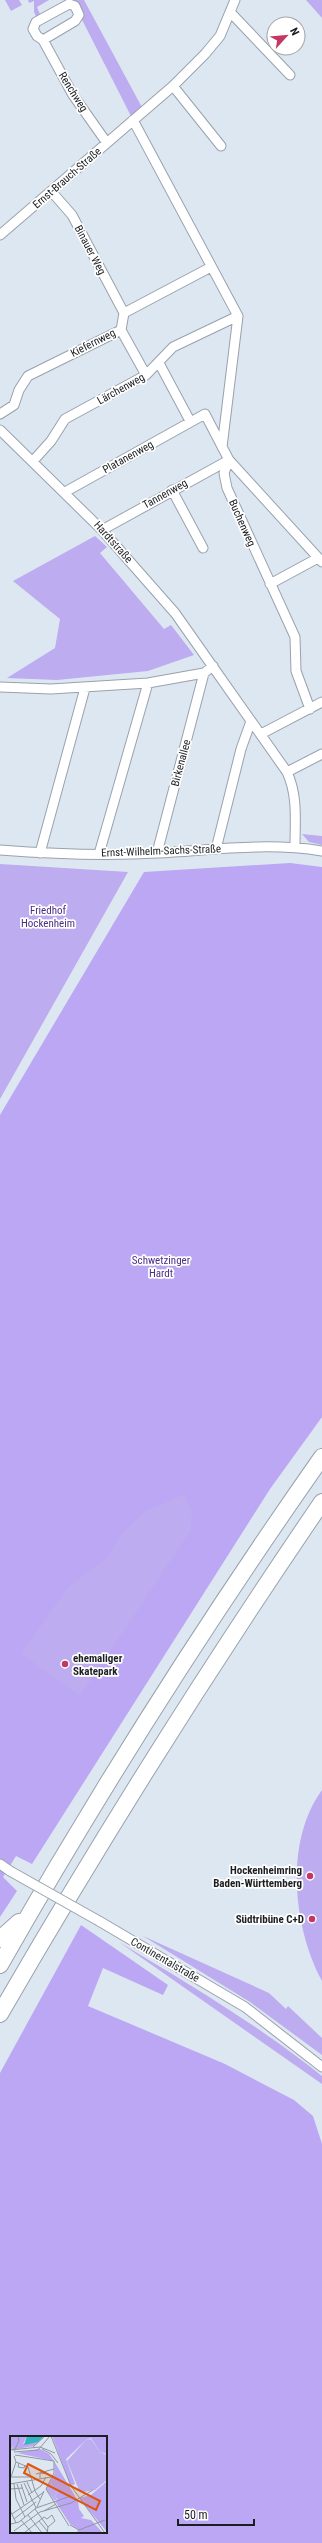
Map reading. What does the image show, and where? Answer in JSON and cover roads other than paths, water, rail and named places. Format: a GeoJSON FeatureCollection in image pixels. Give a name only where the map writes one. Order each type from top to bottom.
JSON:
{"type":"FeatureCollection","features":[{"type":"Feature","properties":{"kind":"highway"},"geometry":{"type":"LineString","coordinates":[[0,1965],[31,1911],[184,1662],[322,1456]]}},
{"type":"Feature","properties":{"kind":"highway"},"geometry":{"type":"LineString","coordinates":[[0,2014],[139,1782],[206,1676],[322,1502]]}},
{"type":"Feature","properties":{"kind":"highway"},"geometry":{"type":"LineString","coordinates":[[0,1939],[31,1911]]}},
{"type":"Feature","properties":{"kind":"street","name":"Ernst-Brauch-Straße"},"geometry":{"type":"LineString","coordinates":[[0,235],[173,86],[205,54],[220,36],[231,13],[235,0]]}},
{"type":"Feature","properties":{"kind":"street","name":"Renchweg"},"geometry":{"type":"LineString","coordinates":[[43,40],[75,21],[79,15],[75,6],[69,4],[36,22],[33,29],[37,36],[43,40],[73,95],[107,143]]}},
{"type":"Feature","properties":{"kind":"street"},"geometry":{"type":"LineString","coordinates":[[231,13],[290,75]]}},
{"type":"Feature","properties":{"kind":"street"},"geometry":{"type":"LineString","coordinates":[[173,86],[221,146]]}},
{"type":"Feature","properties":{"kind":"street"},"geometry":{"type":"LineString","coordinates":[[133,120],[210,267],[238,316],[222,447]]}},
{"type":"Feature","properties":{"kind":"street","name":"Binauer Weg"},"geometry":{"type":"LineString","coordinates":[[51,191],[72,215],[124,313]]}},
{"type":"Feature","properties":{"kind":"street"},"geometry":{"type":"LineString","coordinates":[[124,313],[210,267]]}},
{"type":"Feature","properties":{"kind":"street","name":"Kiefernweg"},"geometry":{"type":"LineString","coordinates":[[0,414],[14,405],[19,390],[28,376],[121,330],[124,313]]}},
{"type":"Feature","properties":{"kind":"street","name":"Lärchenweg"},"geometry":{"type":"LineString","coordinates":[[33,461],[51,442],[65,419],[146,375],[159,364],[173,346],[238,316]]}},
{"type":"Feature","properties":{"kind":"street"},"geometry":{"type":"LineString","coordinates":[[121,330],[146,375]]}},
{"type":"Feature","properties":{"kind":"street"},"geometry":{"type":"LineString","coordinates":[[159,364],[190,421],[205,414],[229,460],[320,560],[270,584]]}},
{"type":"Feature","properties":{"kind":"street","name":"Platanenweg"},"geometry":{"type":"LineString","coordinates":[[65,492],[190,421]]}},
{"type":"Feature","properties":{"kind":"street","name":"Hardtstraße"},"geometry":{"type":"LineString","coordinates":[[0,430],[65,492],[102,530],[175,613],[213,666]]}},
{"type":"Feature","properties":{"kind":"street","name":"Tannenweg"},"geometry":{"type":"LineString","coordinates":[[102,530],[172,490],[229,460]]}},
{"type":"Feature","properties":{"kind":"street","name":"Buchenweg"},"geometry":{"type":"LineString","coordinates":[[229,460],[224,473],[227,488],[295,637],[296,671],[310,709]]}},
{"type":"Feature","properties":{"kind":"street"},"geometry":{"type":"LineString","coordinates":[[172,490],[203,548]]}},
{"type":"Feature","properties":{"kind":"street"},"geometry":{"type":"LineString","coordinates":[[0,687],[85,688],[148,683],[204,673],[213,666],[287,772],[296,796],[295,846]]}},
{"type":"Feature","properties":{"kind":"street","name":"Birkenallee"},"geometry":{"type":"LineString","coordinates":[[157,853],[204,673]]}},
{"type":"Feature","properties":{"kind":"street"},"geometry":{"type":"LineString","coordinates":[[100,854],[148,683]]}},
{"type":"Feature","properties":{"kind":"street"},"geometry":{"type":"LineString","coordinates":[[40,853],[85,688]]}},
{"type":"Feature","properties":{"kind":"street"},"geometry":{"type":"LineString","coordinates":[[261,734],[322,702]]}},
{"type":"Feature","properties":{"kind":"street"},"geometry":{"type":"LineString","coordinates":[[216,849],[239,756],[251,721]]}},
{"type":"Feature","properties":{"kind":"street"},"geometry":{"type":"LineString","coordinates":[[287,772],[322,754]]}},
{"type":"Feature","properties":{"kind":"street","name":"Ernst-Wilhelm-Sachs-Straße"},"geometry":{"type":"LineString","coordinates":[[0,850],[40,853],[100,854],[157,853],[295,846],[322,850]]}},
{"type":"Feature","properties":{"kind":"street","name":"Continentalstraße"},"geometry":{"type":"LineString","coordinates":[[0,1864],[245,2007],[322,2066]]}},
{"type":"Feature","properties":{"kind":"place","name":"ehemaliger Skatepark"},"geometry":{"type":"Point","coordinates":[65,1664]}},
{"type":"Feature","properties":{"kind":"place","name":"Hockenheimring Baden-Württemberg"},"geometry":{"type":"Point","coordinates":[310,1876]}},
{"type":"Feature","properties":{"kind":"place","name":"Südtribüne C+D"},"geometry":{"type":"Point","coordinates":[312,1919]}},
{"type":"Feature","properties":{"kind":"park label","name":"Friedhof Hockenheim"},"geometry":{"type":"Point","coordinates":[48,916]}},
{"type":"Feature","properties":{"kind":"park label","name":"Schwetzinger Hardt"},"geometry":{"type":"Point","coordinates":[161,1266]}}]}
